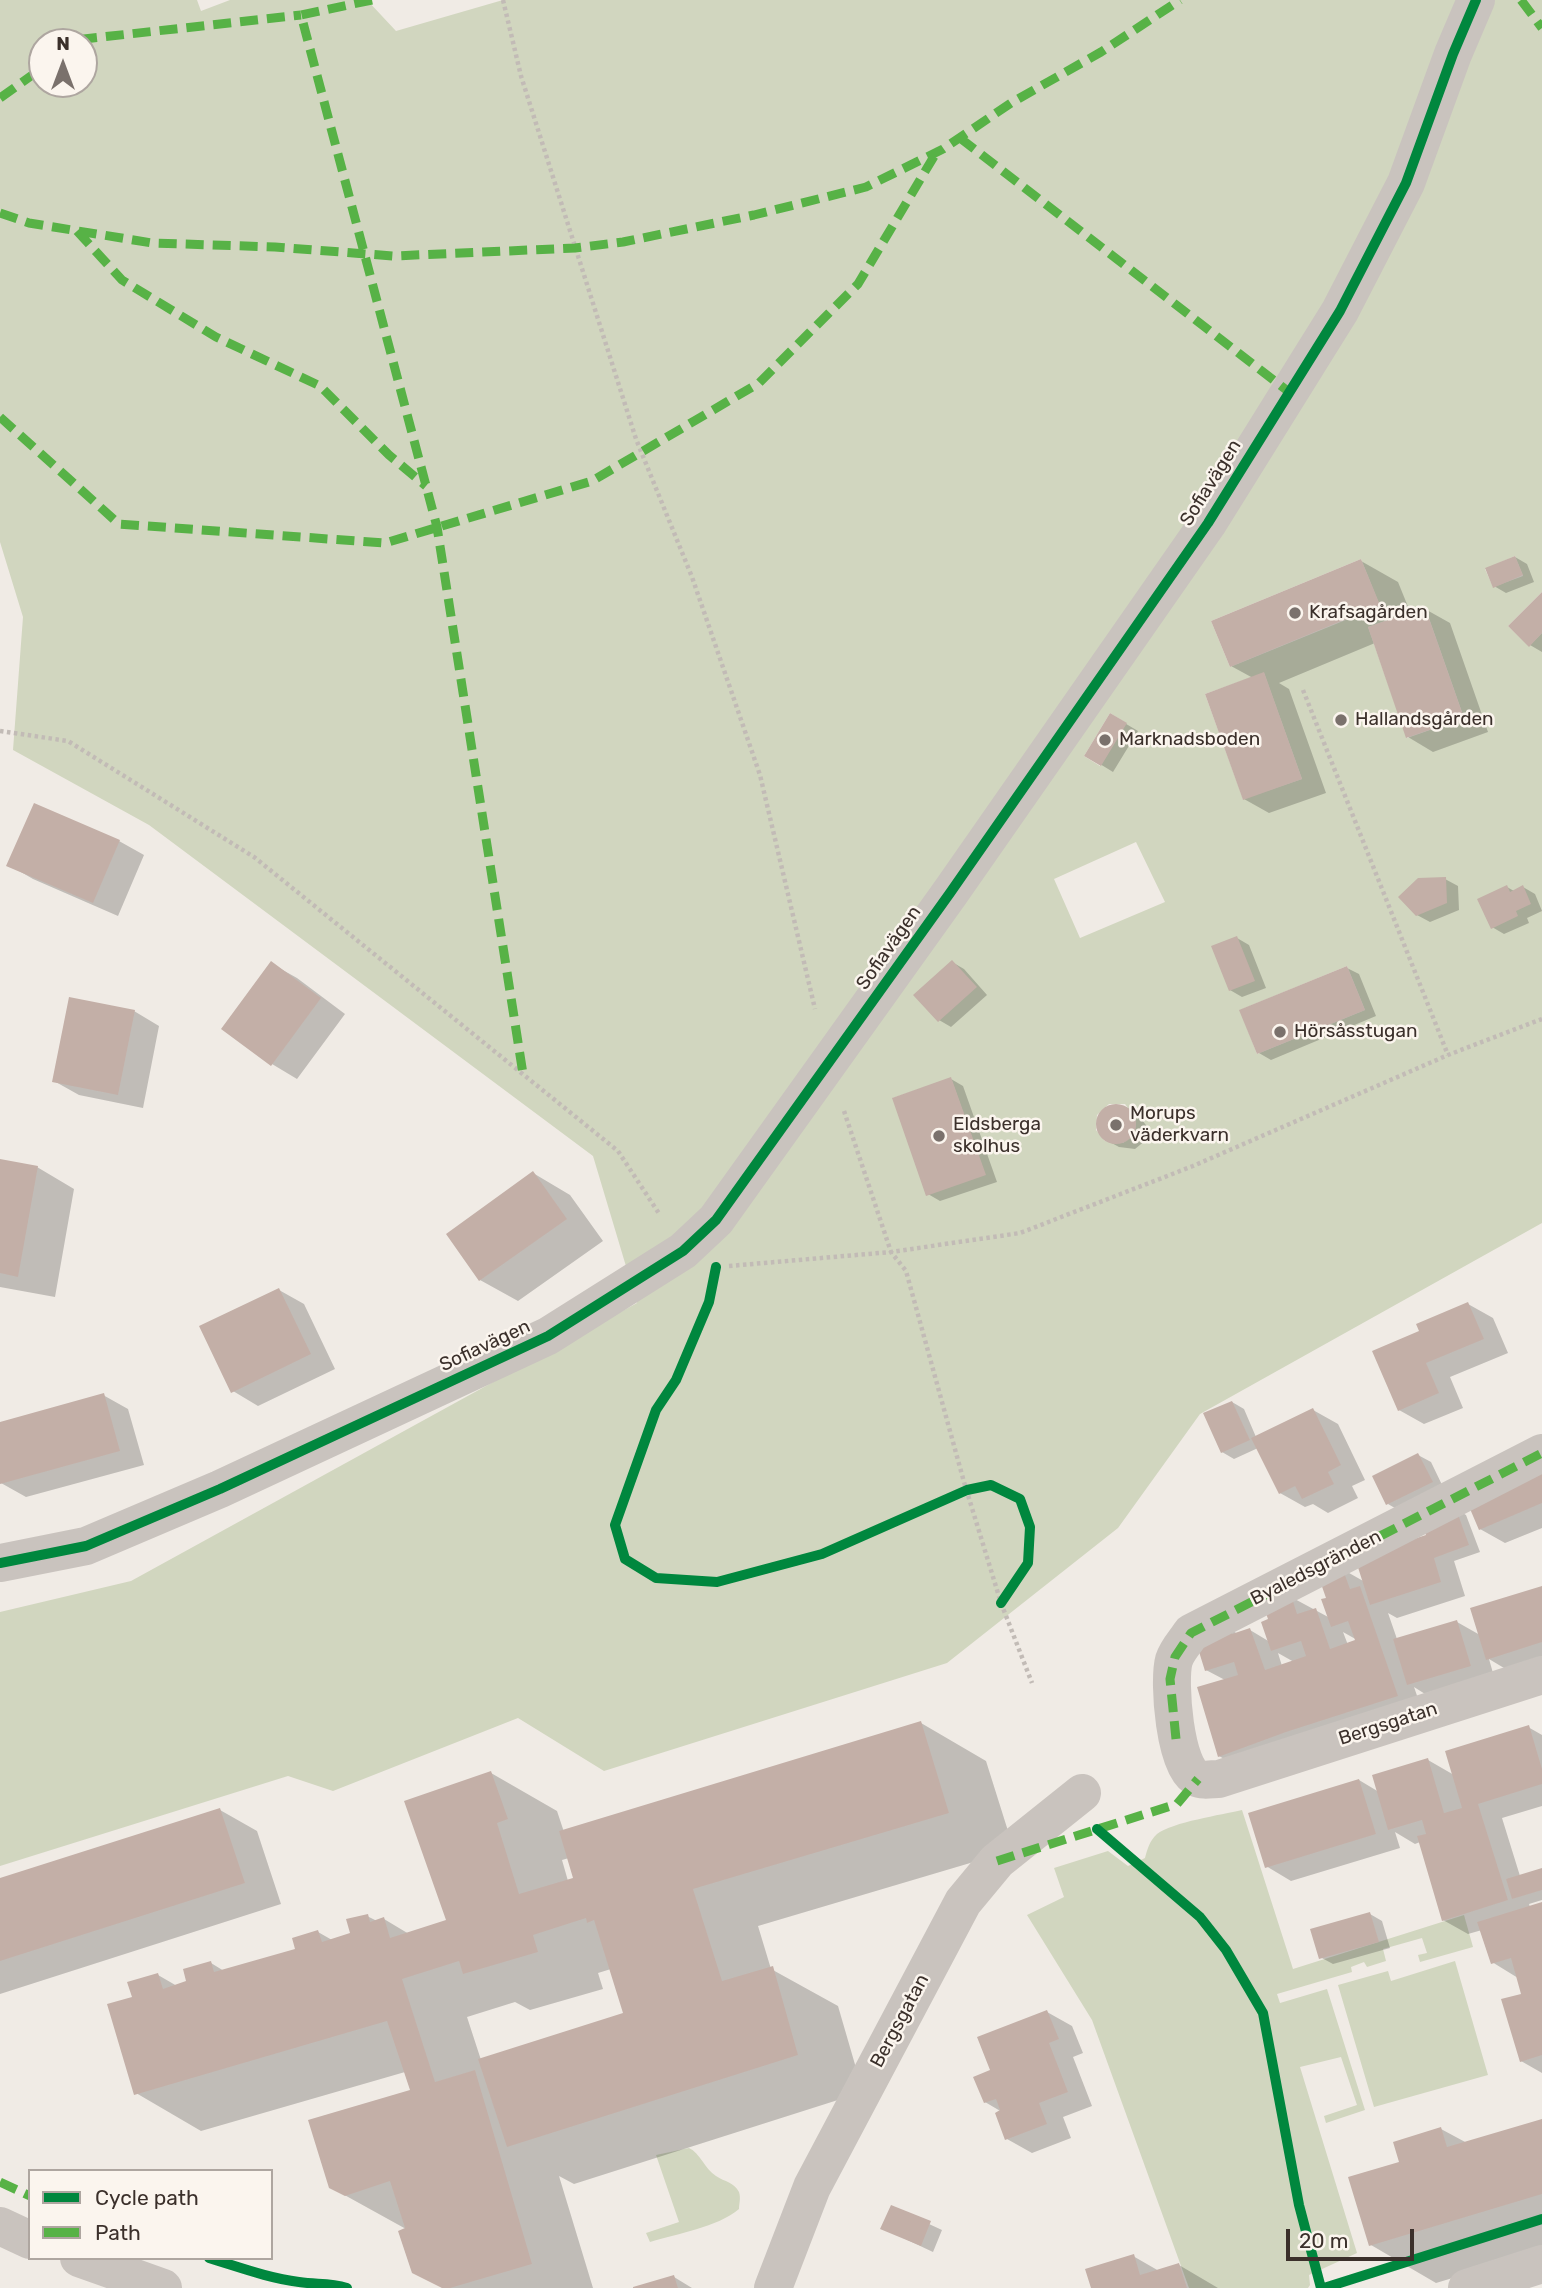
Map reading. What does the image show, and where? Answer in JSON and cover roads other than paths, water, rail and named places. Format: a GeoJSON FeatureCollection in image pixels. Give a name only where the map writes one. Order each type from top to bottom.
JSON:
{"type":"FeatureCollection","features":[{"type":"Feature","properties":{"kind":"street","name":"Sofiavägen"},"geometry":{"type":"LineString","coordinates":[[0,1563],[86,1546],[232,1483],[548,1336],[683,1251],[716,1220],[828,1065],[1200,534],[1340,311],[1406,183],[1453,54],[1476,0]]}},
{"type":"Feature","properties":{"kind":"street","name":"Byaledsgränden"},"geometry":{"type":"LineString","coordinates":[[1176,1739],[1170,1679],[1175,1657],[1191,1633],[1542,1453]]}},
{"type":"Feature","properties":{"kind":"street","name":"Bergsgatan"},"geometry":{"type":"LineString","coordinates":[[1176,1739],[1191,1774],[1198,1779],[1219,1779],[1541,1678]]}},
{"type":"Feature","properties":{"kind":"street","name":"Bergsgatan"},"geometry":{"type":"LineString","coordinates":[[772,2288],[811,2187],[963,1902],[997,1861],[1082,1793]]}},
{"type":"Feature","properties":{"kind":"street"},"geometry":{"type":"LineString","coordinates":[[0,2226],[28,2239]]}},
{"type":"Feature","properties":{"kind":"street"},"geometry":{"type":"LineString","coordinates":[[85,2260],[163,2288]]}},
{"type":"Feature","properties":{"kind":"street"},"geometry":{"type":"LineString","coordinates":[[1467,2288],[1542,2264]]}},
{"type":"Feature","properties":{"kind":"place","name":"Krafsagården"},"geometry":{"type":"Point","coordinates":[1295,613]}},
{"type":"Feature","properties":{"kind":"place","name":"Hallandsgården"},"geometry":{"type":"Point","coordinates":[1341,720]}},
{"type":"Feature","properties":{"kind":"place","name":"Marknadsboden"},"geometry":{"type":"Point","coordinates":[1105,740]}},
{"type":"Feature","properties":{"kind":"place","name":"Hörsåsstugan"},"geometry":{"type":"Point","coordinates":[1280,1032]}},
{"type":"Feature","properties":{"kind":"place","name":"Morups väderkvarn"},"geometry":{"type":"Point","coordinates":[1116,1125]}},
{"type":"Feature","properties":{"kind":"place","name":"Eldsberga skolhus"},"geometry":{"type":"Point","coordinates":[939,1136]}}]}
